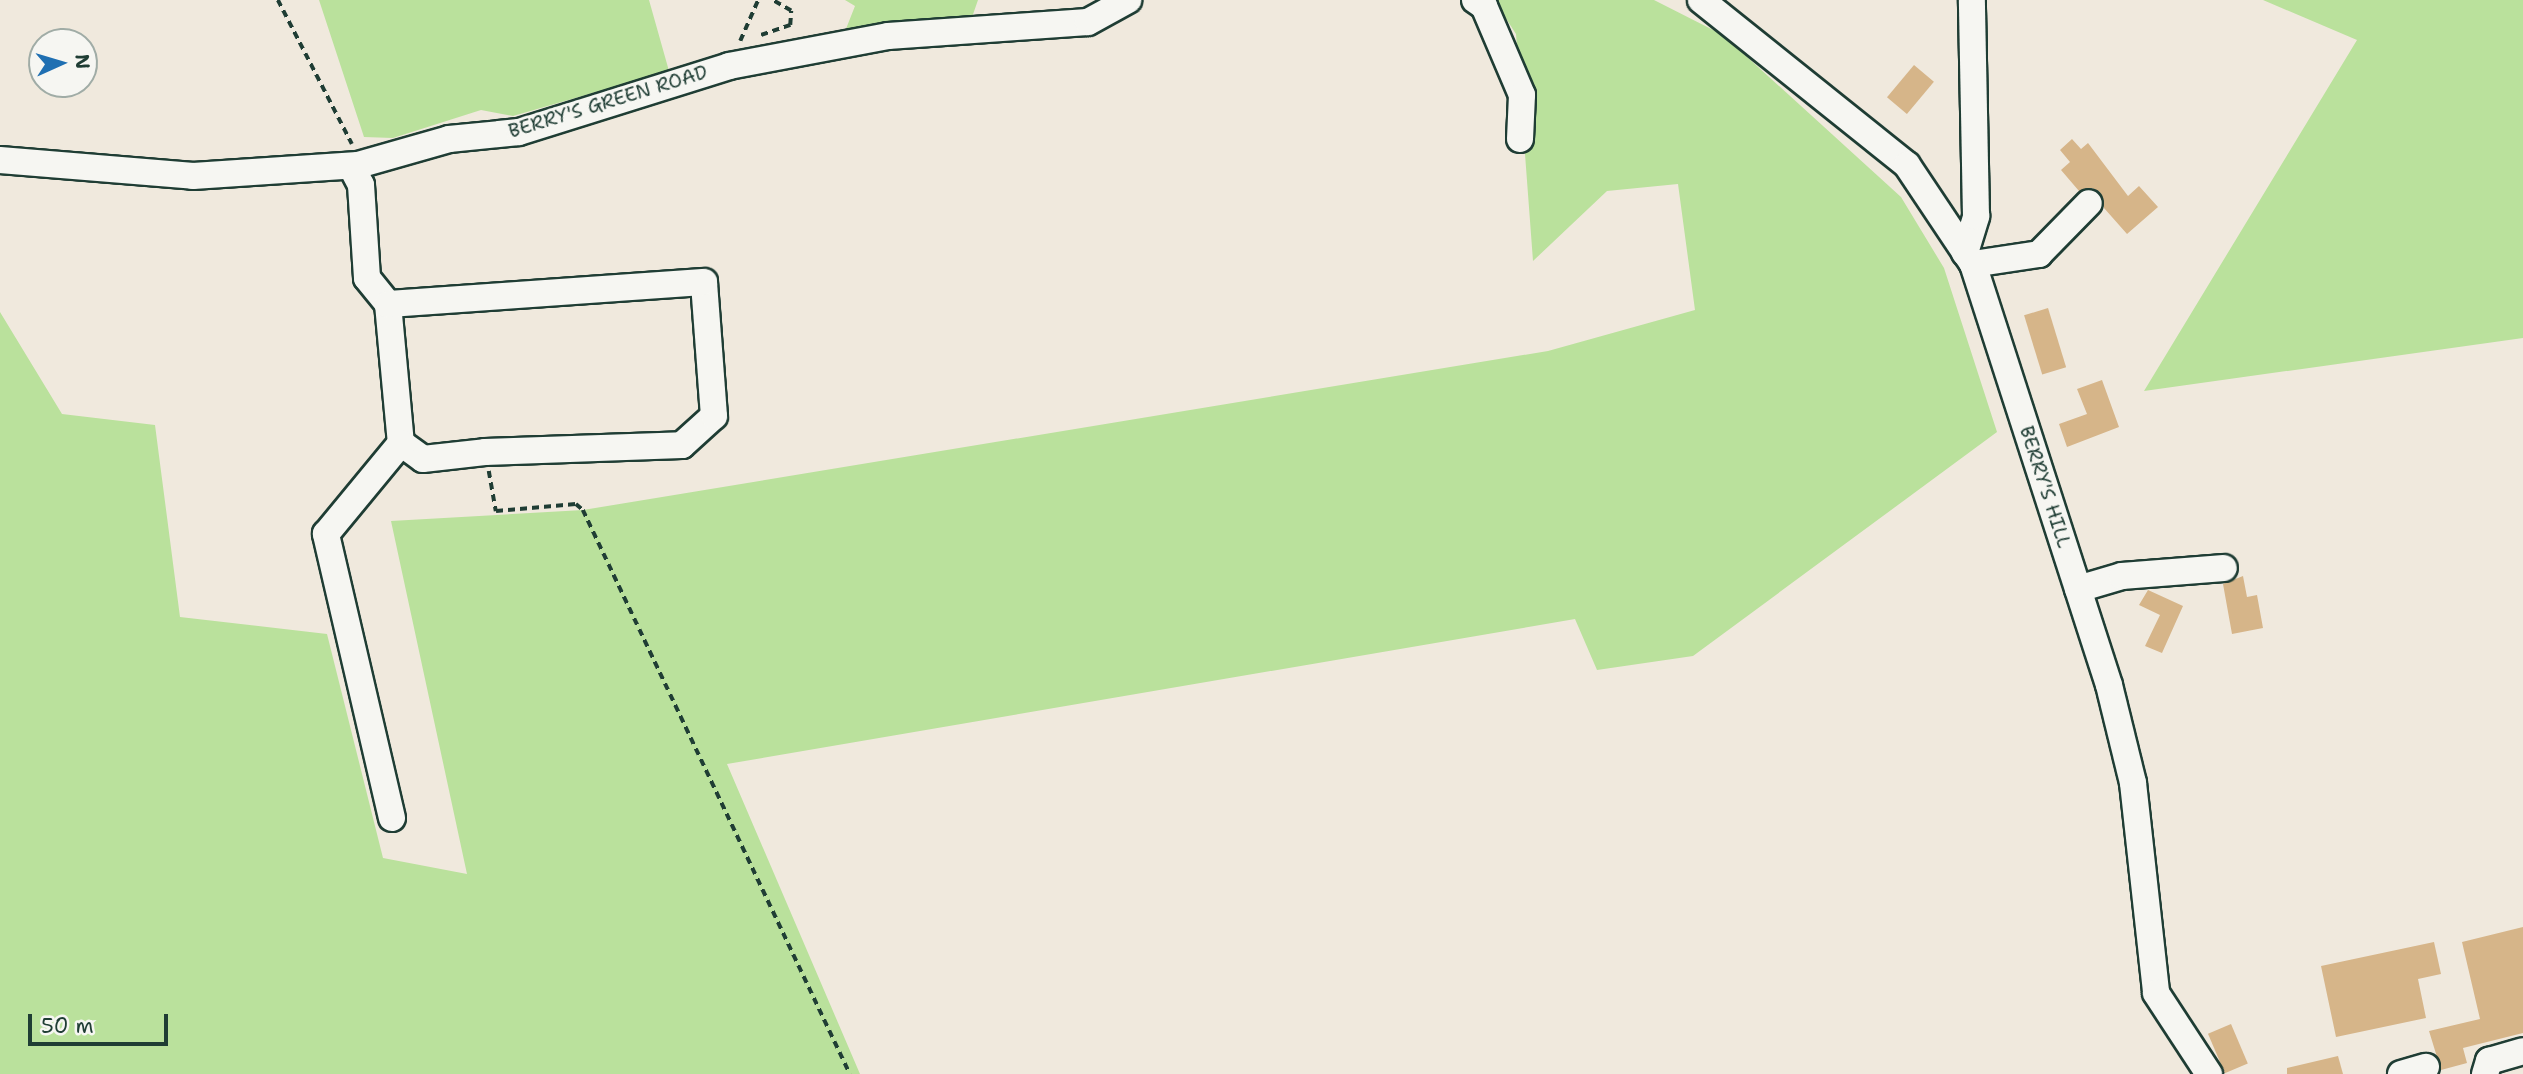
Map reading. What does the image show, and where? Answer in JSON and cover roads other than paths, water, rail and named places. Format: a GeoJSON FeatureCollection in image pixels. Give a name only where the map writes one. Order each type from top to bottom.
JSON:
{"type":"FeatureCollection","features":[{"type":"Feature","properties":{"kind":"street","name":"BERRY'S GREEN ROAD"},"geometry":{"type":"LineString","coordinates":[[0,160],[193,176],[355,166],[449,139],[519,132],[737,64],[888,36],[1088,22],[1128,0]]}},
{"type":"Feature","properties":{"kind":"street"},"geometry":{"type":"LineString","coordinates":[[1475,0],[1484,6],[1522,95],[1520,139]]}},
{"type":"Feature","properties":{"kind":"street","name":"BERRY'S HILL"},"geometry":{"type":"LineString","coordinates":[[1701,0],[1907,165],[1969,258],[2109,685],[2133,783],[2156,993],[2209,1074]]}},
{"type":"Feature","properties":{"kind":"street"},"geometry":{"type":"LineString","coordinates":[[1972,0],[1976,216],[1969,258],[2039,254],[2089,203]]}},
{"type":"Feature","properties":{"kind":"street"},"geometry":{"type":"LineString","coordinates":[[355,166],[361,185],[368,238],[367,278],[388,304],[401,443],[326,534],[392,818]]}},
{"type":"Feature","properties":{"kind":"street"},"geometry":{"type":"LineString","coordinates":[[388,304],[705,282],[714,416],[682,445],[485,452],[423,460],[401,443]]}},
{"type":"Feature","properties":{"kind":"street"},"geometry":{"type":"LineString","coordinates":[[2078,589],[2122,576],[2224,568]]}},
{"type":"Feature","properties":{"kind":"street"},"geometry":{"type":"LineString","coordinates":[[2486,1074],[2489,1061],[2523,1051]]}}]}
